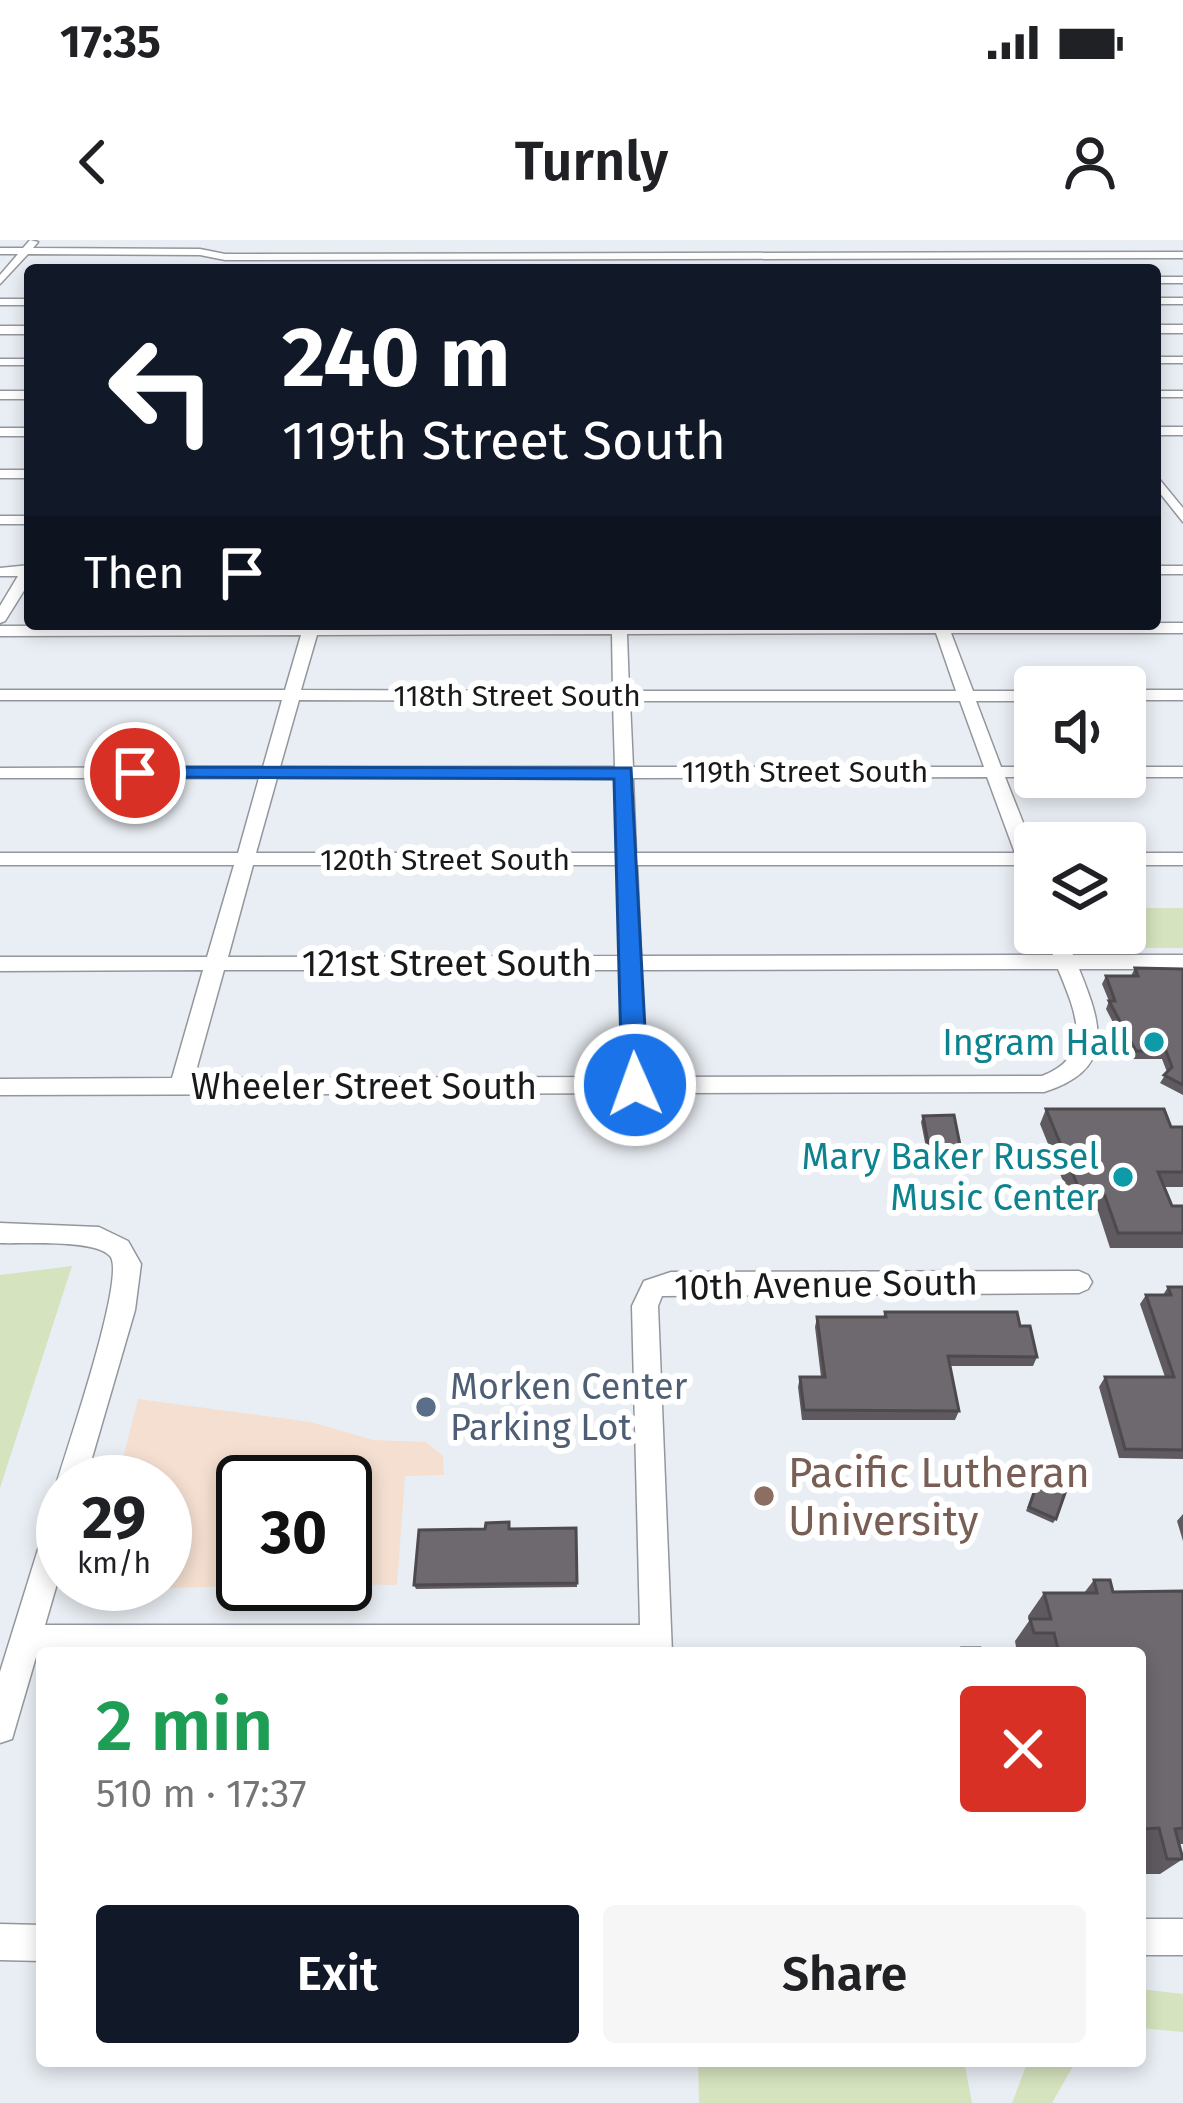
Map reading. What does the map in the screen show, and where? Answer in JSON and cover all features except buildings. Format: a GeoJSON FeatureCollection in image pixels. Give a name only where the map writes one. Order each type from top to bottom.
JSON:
{"type":"FeatureCollection","features":[{"type":"Feature","properties":{"kind":"street"},"geometry":{"type":"LineString","coordinates":[[468,257],[470,243]]}},
{"type":"Feature","properties":{"kind":"street"},"geometry":{"type":"LineString","coordinates":[[991,243],[1006,264]]}},
{"type":"Feature","properties":{"kind":"street"},"geometry":{"type":"LineString","coordinates":[[643,244],[645,264]]}},
{"type":"Feature","properties":{"kind":"street"},"geometry":{"type":"LineString","coordinates":[[0,251],[31,246],[200,251],[225,257],[301,252],[645,264],[804,257],[1183,255]]}},
{"type":"Feature","properties":{"kind":"street"},"geometry":{"type":"LineString","coordinates":[[6,277],[31,246]]}},
{"type":"Feature","properties":{"kind":"street"},"geometry":{"type":"LineString","coordinates":[[217,264],[225,257]]}},
{"type":"Feature","properties":{"kind":"street"},"geometry":{"type":"LineString","coordinates":[[804,257],[807,264]]}},
{"type":"Feature","properties":{"kind":"street"},"geometry":{"type":"LineString","coordinates":[[1161,477],[1183,518]]}},
{"type":"Feature","properties":{"kind":"street"},"geometry":{"type":"LineString","coordinates":[[0,618],[24,579]]}},
{"type":"Feature","properties":{"kind":"street"},"geometry":{"type":"LineString","coordinates":[[0,631],[78,630]]}},
{"type":"Feature","properties":{"kind":"street"},"geometry":{"type":"LineString","coordinates":[[181,1086],[311,630]]}},
{"type":"Feature","properties":{"kind":"street"},"geometry":{"type":"LineString","coordinates":[[619,630],[635,1085]]}},
{"type":"Feature","properties":{"kind":"street"},"geometry":{"type":"LineString","coordinates":[[942,630],[1015,822]]}},
{"type":"Feature","properties":{"kind":"street","name":"118th Street South"},"geometry":{"type":"LineString","coordinates":[[0,695],[1014,695]]}},
{"type":"Feature","properties":{"kind":"street"},"geometry":{"type":"LineString","coordinates":[[1146,695],[1183,695]]}},
{"type":"Feature","properties":{"kind":"street","name":"119th Street South"},"geometry":{"type":"LineString","coordinates":[[0,773],[1014,772]]}},
{"type":"Feature","properties":{"kind":"street"},"geometry":{"type":"LineString","coordinates":[[1146,772],[1183,772]]}},
{"type":"Feature","properties":{"kind":"street","name":"120th Street South"},"geometry":{"type":"LineString","coordinates":[[0,859],[1014,859]]}},
{"type":"Feature","properties":{"kind":"street"},"geometry":{"type":"LineString","coordinates":[[1146,859],[1183,859]]}},
{"type":"Feature","properties":{"kind":"street"},"geometry":{"type":"LineString","coordinates":[[1061,954],[1064,962]]}},
{"type":"Feature","properties":{"kind":"street","name":"Wheeler Street South"},"geometry":{"type":"LineString","coordinates":[[0,1087],[1044,1084],[1066,1079],[1083,1066],[1090,1040],[1064,962]]}},
{"type":"Feature","properties":{"kind":"street","name":"121st Street South"},"geometry":{"type":"LineString","coordinates":[[0,964],[1183,962]]}},
{"type":"Feature","properties":{"kind":"street"},"geometry":{"type":"LineString","coordinates":[[0,1233],[70,1233],[112,1242],[128,1264],[128,1279],[79,1455]]}},
{"type":"Feature","properties":{"kind":"street","name":"10th Avenue South"},"geometry":{"type":"LineString","coordinates":[[656,1647],[645,1306],[653,1288],[671,1283],[1078,1282]]}},
{"type":"Feature","properties":{"kind":"street"},"geometry":{"type":"LineString","coordinates":[[0,1727],[36,1603]]}},
{"type":"Feature","properties":{"kind":"street"},"geometry":{"type":"LineString","coordinates":[[25,1640],[656,1647]]}},
{"type":"Feature","properties":{"kind":"street"},"geometry":{"type":"LineString","coordinates":[[1146,1937],[1183,1937]]}},
{"type":"Feature","properties":{"kind":"street"},"geometry":{"type":"LineString","coordinates":[[0,1942],[36,1942]]}},
{"type":"Feature","properties":{"kind":"shaded area"},"geometry":{"type":"Polygon","coordinates":[[[138,1399],[311,1422],[373,1440],[426,1442],[443,1456],[444,1475],[405,1476],[397,1585],[372,1585],[372,1455],[216,1455],[216,1587],[192,1587],[192,1455],[124,1455],[138,1399]]]}},
{"type":"Feature","properties":{"kind":"green space"},"geometry":{"type":"Polygon","coordinates":[[[1146,908],[1183,908],[1183,948],[1146,948],[1146,908]]]}},
{"type":"Feature","properties":{"kind":"green space"},"geometry":{"type":"Polygon","coordinates":[[[72,1266],[0,1488],[0,1275],[72,1266]]]}},
{"type":"Feature","properties":{"kind":"green space"},"geometry":{"type":"Polygon","coordinates":[[[1146,1990],[1183,1994],[1183,2032],[1146,2029],[1146,1990]]]}},
{"type":"Feature","properties":{"kind":"green space"},"geometry":{"type":"Polygon","coordinates":[[[698,2067],[965,2067],[972,2103],[699,2103],[698,2067]]]}},
{"type":"Feature","properties":{"kind":"green space"},"geometry":{"type":"Polygon","coordinates":[[[1026,2067],[1073,2067],[1052,2103],[1012,2103],[1026,2067]]]}},
{"type":"Feature","properties":{"kind":"place","name":"Ingram Hall"},"geometry":{"type":"Point","coordinates":[1154,1042]}},
{"type":"Feature","properties":{"kind":"place","name":"Mary Baker Russel Music Center"},"geometry":{"type":"Point","coordinates":[1123,1177]}},
{"type":"Feature","properties":{"kind":"place","name":"Morken Center Parking Lot"},"geometry":{"type":"Point","coordinates":[426,1407]}},
{"type":"Feature","properties":{"kind":"place","name":"Pacific Lutheran University"},"geometry":{"type":"Point","coordinates":[764,1496]}},
{"type":"Feature","properties":{"kind":"route"},"geometry":{"type":"LineString","coordinates":[[135,773],[624,772],[635,1085]]}}]}
